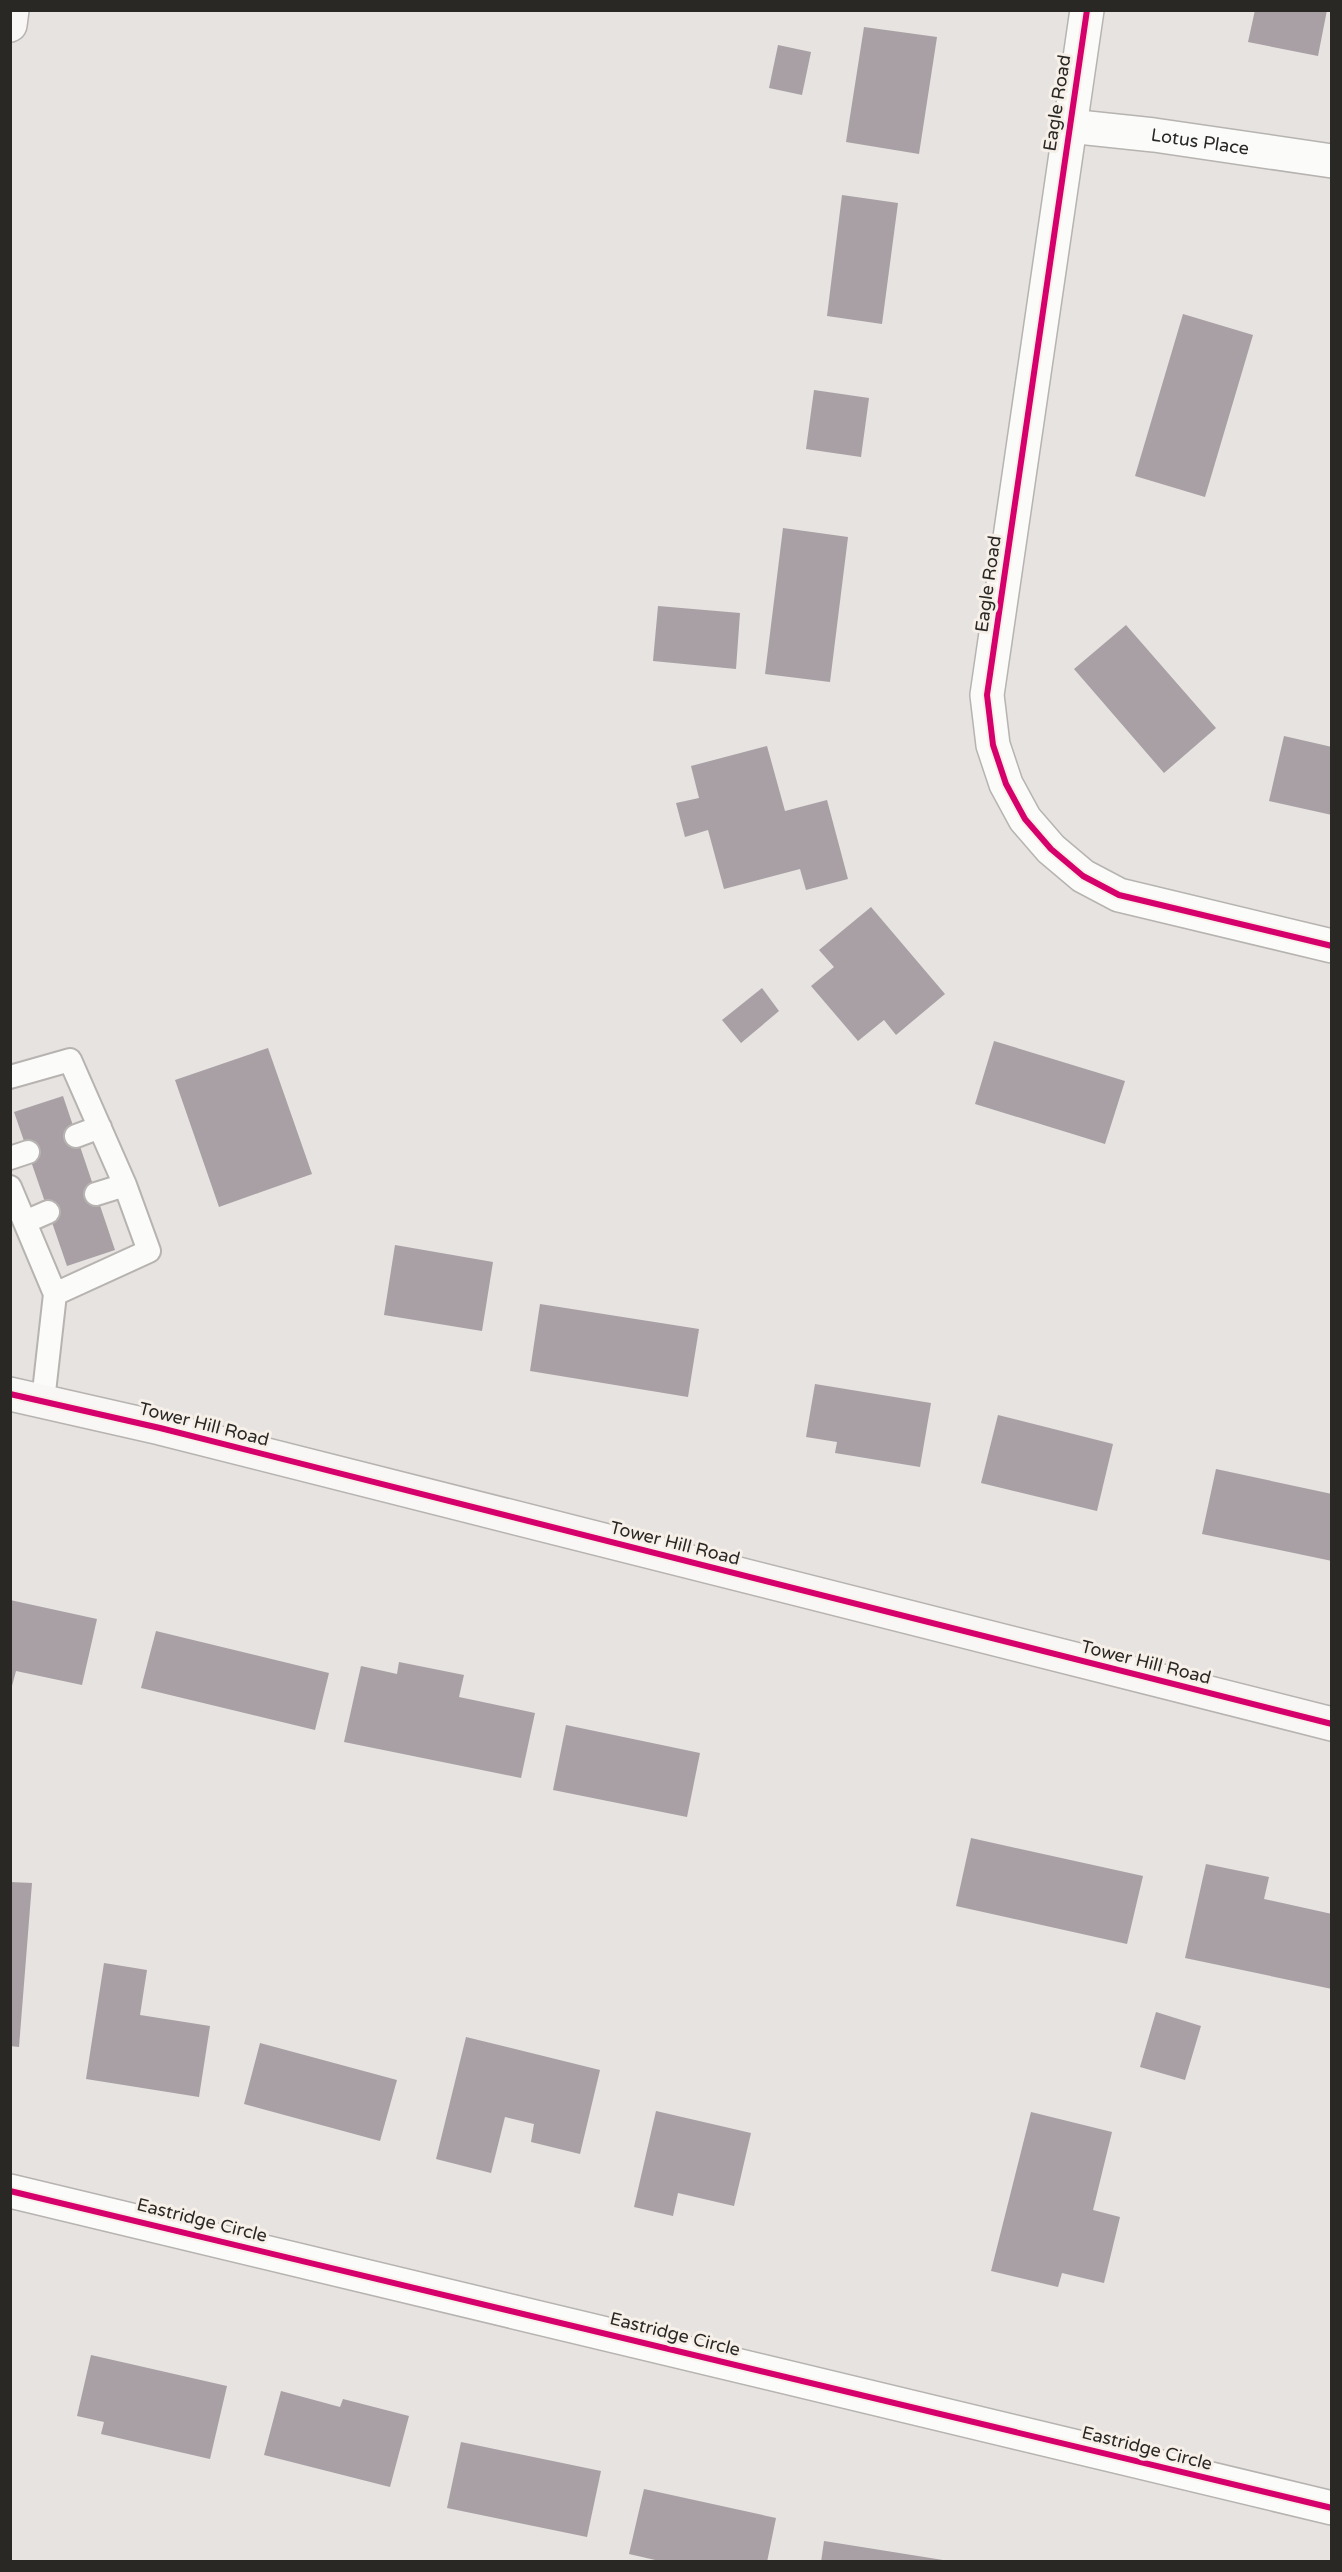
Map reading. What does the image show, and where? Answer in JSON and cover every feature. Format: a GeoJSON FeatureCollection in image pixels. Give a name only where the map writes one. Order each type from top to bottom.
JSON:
{"type":"FeatureCollection","features":[{"type":"Feature","properties":{"kind":"street"},"geometry":{"type":"LineString","coordinates":[[10,25],[12,10]]}},
{"type":"Feature","properties":{"kind":"street","name":"Eagle Road"},"geometry":{"type":"LineString","coordinates":[[1087,10],[987,695],[996,755],[1006,784],[1025,819],[1051,849],[1083,876],[1119,895],[1332,946]]}},
{"type":"Feature","properties":{"kind":"street","name":"Lotus Place"},"geometry":{"type":"LineString","coordinates":[[1069,126],[1154,135],[1332,160]]}},
{"type":"Feature","properties":{"kind":"street","name":"Tower Hill Road"},"geometry":{"type":"LineString","coordinates":[[10,1394],[171,1431],[1332,1724]]}},
{"type":"Feature","properties":{"kind":"street","name":"Eastridge Circle"},"geometry":{"type":"LineString","coordinates":[[10,2191],[1332,2508]]}},
{"type":"Feature","properties":{"kind":"lane"},"geometry":{"type":"LineString","coordinates":[[10,1077],[70,1060],[125,1185],[149,1251],[56,1294]]}},
{"type":"Feature","properties":{"kind":"lane"},"geometry":{"type":"LineString","coordinates":[[76,1136],[100,1127]]}},
{"type":"Feature","properties":{"kind":"lane"},"geometry":{"type":"LineString","coordinates":[[96,1194],[125,1185]]}},
{"type":"Feature","properties":{"kind":"lane"},"geometry":{"type":"LineString","coordinates":[[10,1187],[56,1294],[43,1401]]}},
{"type":"Feature","properties":{"kind":"lane"},"geometry":{"type":"LineString","coordinates":[[25,1222],[48,1212]]}},
{"type":"Feature","properties":{"kind":"building"},"geometry":{"type":"Polygon","coordinates":[[[1255,10],[1327,10],[1318,56],[1248,42],[1255,10]]]}},
{"type":"Feature","properties":{"kind":"building"},"geometry":{"type":"Polygon","coordinates":[[[864,27],[937,37],[919,154],[846,142],[864,27]]]}},
{"type":"Feature","properties":{"kind":"building"},"geometry":{"type":"Polygon","coordinates":[[[778,45],[811,52],[802,95],[769,88],[778,45]]]}},
{"type":"Feature","properties":{"kind":"building"},"geometry":{"type":"Polygon","coordinates":[[[842,195],[898,203],[882,324],[827,316],[842,195]]]}},
{"type":"Feature","properties":{"kind":"building"},"geometry":{"type":"Polygon","coordinates":[[[1183,314],[1253,335],[1205,497],[1135,476],[1183,314]]]}},
{"type":"Feature","properties":{"kind":"building"},"geometry":{"type":"Polygon","coordinates":[[[814,390],[869,398],[861,457],[806,449],[814,390]]]}},
{"type":"Feature","properties":{"kind":"building"},"geometry":{"type":"Polygon","coordinates":[[[783,528],[848,537],[830,682],[765,674],[783,528]]]}},
{"type":"Feature","properties":{"kind":"building"},"geometry":{"type":"Polygon","coordinates":[[[658,606],[740,613],[736,669],[653,661],[658,606]]]}},
{"type":"Feature","properties":{"kind":"building"},"geometry":{"type":"Polygon","coordinates":[[[1126,625],[1216,728],[1164,773],[1074,669],[1126,625]]]}},
{"type":"Feature","properties":{"kind":"building"},"geometry":{"type":"Polygon","coordinates":[[[1284,736],[1332,747],[1332,815],[1269,801],[1284,736]]]}},
{"type":"Feature","properties":{"kind":"building"},"geometry":{"type":"Polygon","coordinates":[[[767,746],[785,811],[827,800],[848,879],[806,890],[800,869],[724,889],[708,830],[685,837],[676,803],[699,798],[691,766],[767,746]]]}},
{"type":"Feature","properties":{"kind":"building"},"geometry":{"type":"Polygon","coordinates":[[[871,907],[945,994],[896,1035],[884,1020],[858,1041],[811,986],[834,967],[819,950],[871,907]]]}},
{"type":"Feature","properties":{"kind":"building"},"geometry":{"type":"Polygon","coordinates":[[[762,988],[779,1011],[741,1043],[722,1020],[762,988]]]}},
{"type":"Feature","properties":{"kind":"building"},"geometry":{"type":"Polygon","coordinates":[[[994,1041],[1125,1081],[1105,1144],[975,1104],[994,1041]]]}},
{"type":"Feature","properties":{"kind":"building"},"geometry":{"type":"Polygon","coordinates":[[[268,1048],[312,1174],[219,1207],[175,1080],[268,1048]]]}},
{"type":"Feature","properties":{"kind":"building"},"geometry":{"type":"Polygon","coordinates":[[[63,1096],[115,1250],[67,1266],[14,1112],[63,1096]]]}},
{"type":"Feature","properties":{"kind":"building"},"geometry":{"type":"Polygon","coordinates":[[[395,1245],[493,1262],[482,1331],[384,1315],[395,1245]]]}},
{"type":"Feature","properties":{"kind":"building"},"geometry":{"type":"Polygon","coordinates":[[[540,1304],[699,1329],[688,1397],[530,1371],[540,1304]]]}},
{"type":"Feature","properties":{"kind":"building"},"geometry":{"type":"Polygon","coordinates":[[[815,1384],[931,1403],[920,1467],[835,1453],[837,1442],[806,1437],[815,1384]]]}},
{"type":"Feature","properties":{"kind":"building"},"geometry":{"type":"Polygon","coordinates":[[[998,1415],[1113,1444],[1097,1511],[981,1483],[998,1415]]]}},
{"type":"Feature","properties":{"kind":"building"},"geometry":{"type":"Polygon","coordinates":[[[1216,1469],[1332,1494],[1332,1561],[1202,1534],[1216,1469]]]}},
{"type":"Feature","properties":{"kind":"building"},"geometry":{"type":"Polygon","coordinates":[[[10,1600],[97,1619],[82,1685],[16,1671],[12,1686],[10,1685],[10,1600]]]}},
{"type":"Feature","properties":{"kind":"building"},"geometry":{"type":"Polygon","coordinates":[[[156,1631],[329,1673],[315,1730],[141,1688],[156,1631]]]}},
{"type":"Feature","properties":{"kind":"building"},"geometry":{"type":"Polygon","coordinates":[[[399,1662],[464,1675],[459,1697],[535,1713],[521,1778],[344,1742],[361,1666],[397,1674],[399,1662]]]}},
{"type":"Feature","properties":{"kind":"building"},"geometry":{"type":"Polygon","coordinates":[[[566,1725],[700,1753],[687,1817],[553,1790],[566,1725]]]}},
{"type":"Feature","properties":{"kind":"building"},"geometry":{"type":"Polygon","coordinates":[[[971,1838],[1143,1876],[1127,1944],[956,1906],[971,1838]]]}},
{"type":"Feature","properties":{"kind":"building"},"geometry":{"type":"Polygon","coordinates":[[[1206,1864],[1269,1877],[1264,1899],[1332,1914],[1332,1989],[1185,1958],[1206,1864]]]}},
{"type":"Feature","properties":{"kind":"building"},"geometry":{"type":"Polygon","coordinates":[[[10,1882],[32,1883],[19,2047],[10,2046],[10,1882]]]}},
{"type":"Feature","properties":{"kind":"building"},"geometry":{"type":"Polygon","coordinates":[[[104,1963],[147,1970],[140,2015],[210,2026],[199,2097],[86,2079],[104,1963]]]}},
{"type":"Feature","properties":{"kind":"building"},"geometry":{"type":"Polygon","coordinates":[[[1156,2012],[1201,2026],[1185,2080],[1140,2067],[1156,2012]]]}},
{"type":"Feature","properties":{"kind":"building"},"geometry":{"type":"Polygon","coordinates":[[[466,2037],[600,2070],[580,2154],[531,2142],[534,2124],[505,2117],[491,2173],[436,2159],[466,2037]]]}},
{"type":"Feature","properties":{"kind":"building"},"geometry":{"type":"Polygon","coordinates":[[[260,2043],[397,2080],[380,2141],[244,2104],[260,2043]]]}},
{"type":"Feature","properties":{"kind":"building"},"geometry":{"type":"Polygon","coordinates":[[[656,2111],[751,2133],[734,2206],[678,2193],[673,2216],[634,2207],[656,2111]]]}},
{"type":"Feature","properties":{"kind":"building"},"geometry":{"type":"Polygon","coordinates":[[[1031,2112],[1112,2132],[1093,2210],[1120,2217],[1104,2283],[1062,2273],[1058,2287],[991,2271],[1031,2112]]]}},
{"type":"Feature","properties":{"kind":"building"},"geometry":{"type":"Polygon","coordinates":[[[91,2355],[227,2386],[210,2459],[101,2434],[104,2422],[77,2416],[91,2355]]]}},
{"type":"Feature","properties":{"kind":"building"},"geometry":{"type":"Polygon","coordinates":[[[281,2391],[340,2407],[343,2399],[409,2416],[390,2487],[264,2455],[281,2391]]]}},
{"type":"Feature","properties":{"kind":"building"},"geometry":{"type":"Polygon","coordinates":[[[461,2442],[601,2471],[587,2537],[447,2508],[461,2442]]]}},
{"type":"Feature","properties":{"kind":"building"},"geometry":{"type":"Polygon","coordinates":[[[644,2489],[776,2518],[767,2562],[664,2562],[629,2554],[644,2489]]]}},
{"type":"Feature","properties":{"kind":"building"},"geometry":{"type":"Polygon","coordinates":[[[824,2541],[943,2560],[943,2562],[821,2562],[824,2541]]]}},
{"type":"Feature","properties":{"kind":"cycle path"},"geometry":{"type":"LineString","coordinates":[[1087,10],[987,695],[993,745],[1006,784],[1025,819],[1051,849],[1083,876],[1119,895],[1332,946]]}},
{"type":"Feature","properties":{"kind":"cycle path"},"geometry":{"type":"LineString","coordinates":[[10,1394],[160,1428],[1332,1724]]}},
{"type":"Feature","properties":{"kind":"cycle path"},"geometry":{"type":"LineString","coordinates":[[10,2191],[1332,2508]]}}]}
